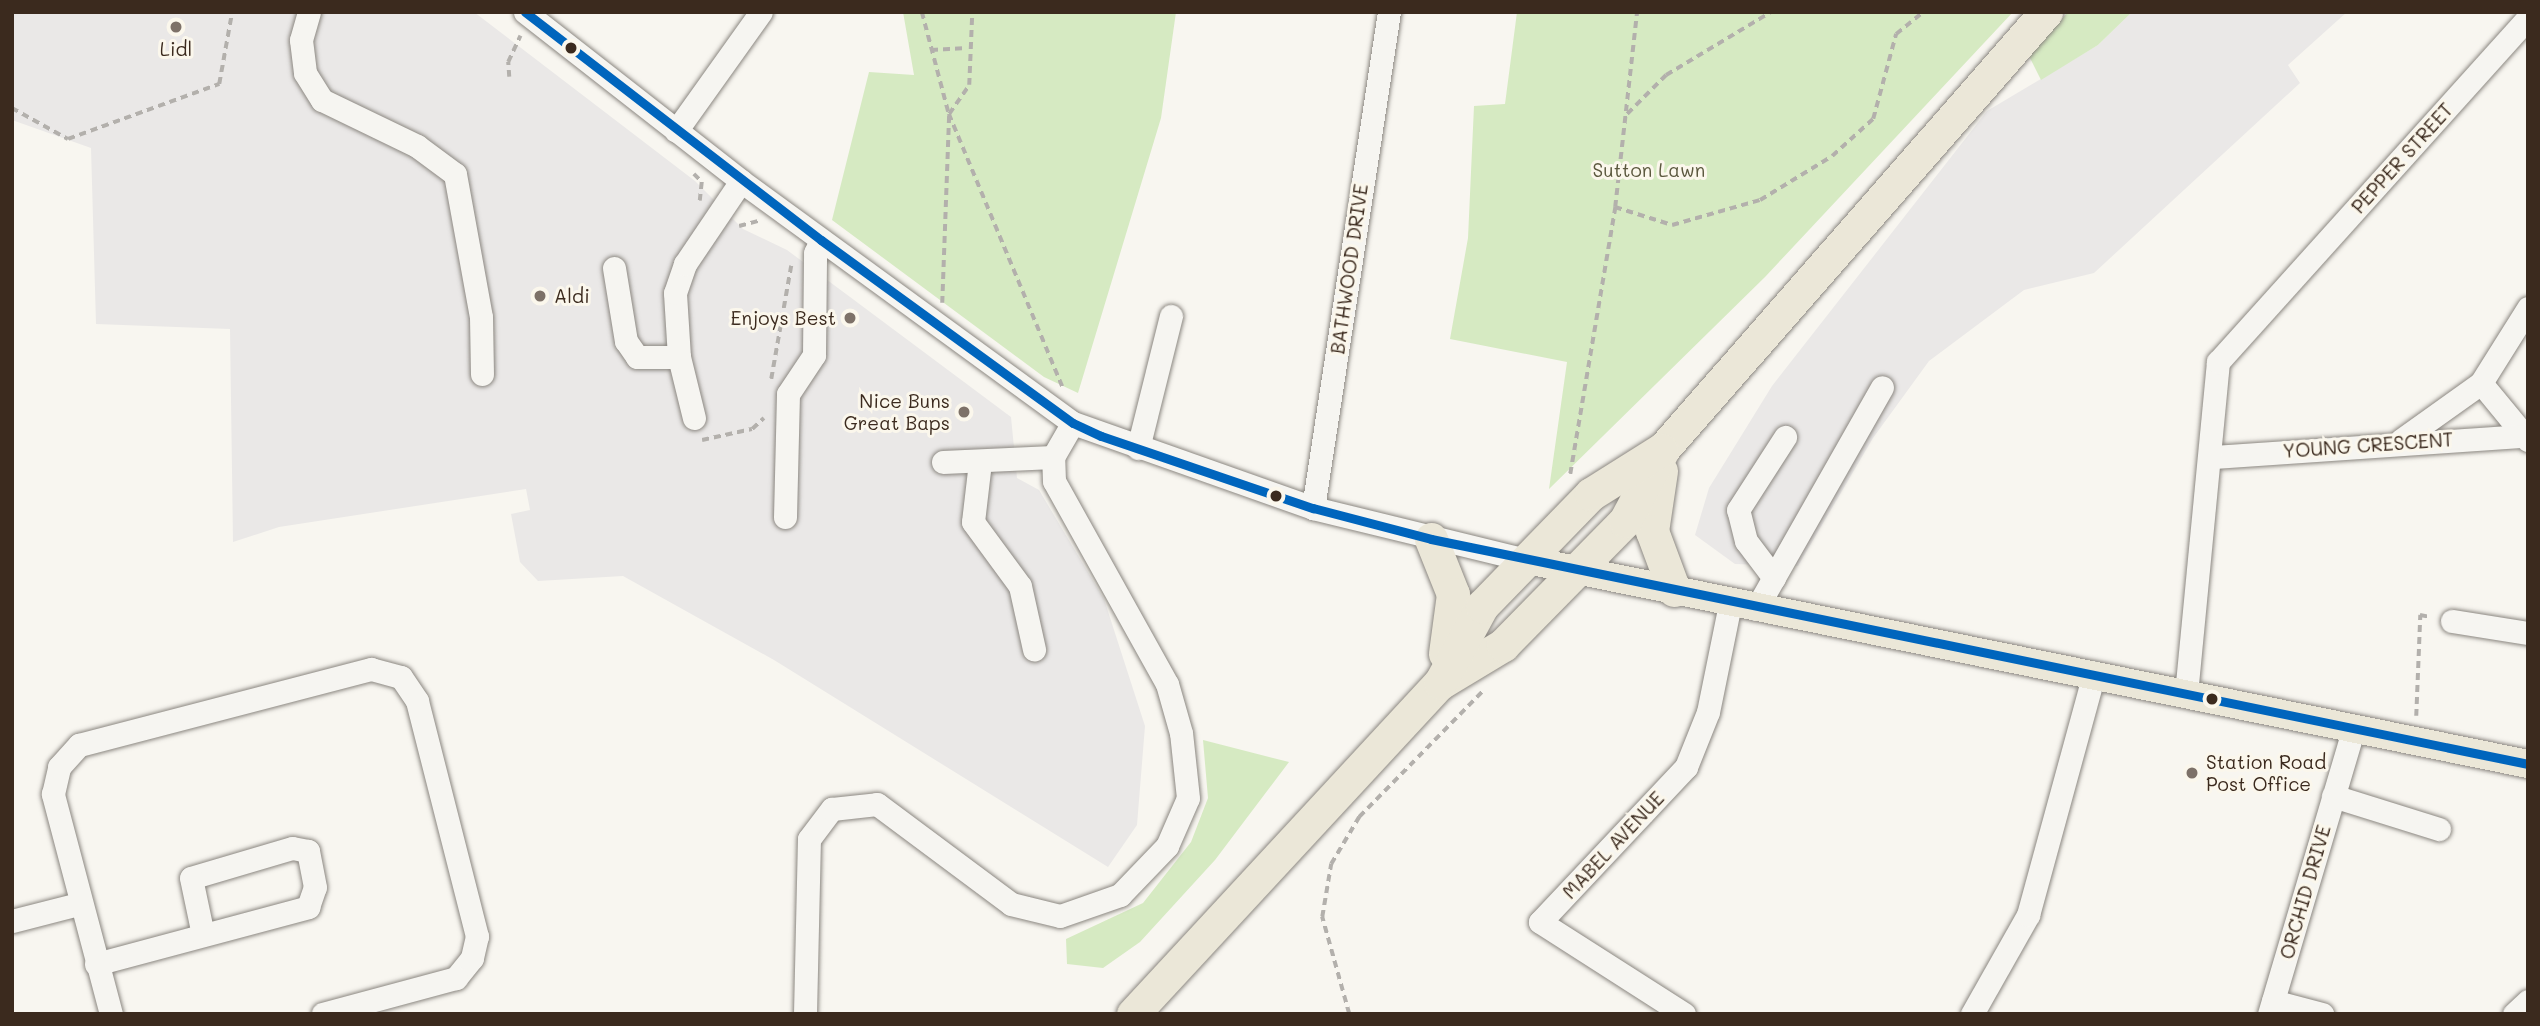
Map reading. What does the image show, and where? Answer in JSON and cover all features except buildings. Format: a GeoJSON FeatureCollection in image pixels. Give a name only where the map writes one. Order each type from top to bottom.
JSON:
{"type":"FeatureCollection","features":[{"type":"Feature","properties":{"kind":"highway"},"geometry":{"type":"LineString","coordinates":[[1440,683],[1503,645],[1625,521],[1664,448],[2046,12]]}},
{"type":"Feature","properties":{"kind":"highway"},"geometry":{"type":"LineString","coordinates":[[1133,1014],[1440,683],[1475,615],[1576,510],[1664,448]]}},
{"type":"Feature","properties":{"kind":"highway"},"geometry":{"type":"LineString","coordinates":[[1664,448],[1652,531],[1674,590]]}},
{"type":"Feature","properties":{"kind":"highway"},"geometry":{"type":"LineString","coordinates":[[1431,539],[1452,594],[1440,683]]}},
{"type":"Feature","properties":{"kind":"main road"},"geometry":{"type":"LineString","coordinates":[[1527,560],[1743,607],[2094,673],[2353,731],[2528,764]]}},
{"type":"Feature","properties":{"kind":"street"},"geometry":{"type":"LineString","coordinates":[[309,12],[302,40],[305,74],[323,100],[417,146],[455,174],[481,317],[482,374]]}},
{"type":"Feature","properties":{"kind":"street"},"geometry":{"type":"LineString","coordinates":[[676,131],[761,12]]}},
{"type":"Feature","properties":{"kind":"street"},"geometry":{"type":"LineString","coordinates":[[526,13],[741,181],[1065,417],[1138,448],[1313,508],[1431,539],[1527,560]]}},
{"type":"Feature","properties":{"kind":"street","name":"BATHWOOD DRIVE"},"geometry":{"type":"LineString","coordinates":[[1313,508],[1386,22]]}},
{"type":"Feature","properties":{"kind":"street","name":"PEPPER STREET"},"geometry":{"type":"LineString","coordinates":[[2186,694],[2214,457],[2218,362],[2527,23]]}},
{"type":"Feature","properties":{"kind":"street"},"geometry":{"type":"LineString","coordinates":[[694,418],[679,356],[675,293],[685,264],[741,181]]}},
{"type":"Feature","properties":{"kind":"street"},"geometry":{"type":"LineString","coordinates":[[785,517],[788,394],[814,355],[815,253],[821,240]]}},
{"type":"Feature","properties":{"kind":"street"},"geometry":{"type":"LineString","coordinates":[[614,268],[626,341],[637,357],[679,356]]}},
{"type":"Feature","properties":{"kind":"street"},"geometry":{"type":"LineString","coordinates":[[2401,440],[2481,383],[2528,308]]}},
{"type":"Feature","properties":{"kind":"street"},"geometry":{"type":"LineString","coordinates":[[1138,448],[1171,316]]}},
{"type":"Feature","properties":{"kind":"street","name":"YOUNG CRESCENT"},"geometry":{"type":"LineString","coordinates":[[2481,383],[2525,438]]}},
{"type":"Feature","properties":{"kind":"street"},"geometry":{"type":"LineString","coordinates":[[1743,607],[1774,578],[1882,387]]}},
{"type":"Feature","properties":{"kind":"street"},"geometry":{"type":"LineString","coordinates":[[805,1014],[809,839],[832,809],[877,804],[1011,904],[1060,916],[1121,895],[1167,846],[1188,797],[1181,733],[1167,684],[1054,481],[1053,457],[1065,417]]}},
{"type":"Feature","properties":{"kind":"street"},"geometry":{"type":"LineString","coordinates":[[1774,578],[1746,541],[1738,510],[1785,437]]}},
{"type":"Feature","properties":{"kind":"street","name":"YOUNG CRESCENT"},"geometry":{"type":"LineString","coordinates":[[2214,457],[2401,440],[2525,438]]}},
{"type":"Feature","properties":{"kind":"street"},"geometry":{"type":"LineString","coordinates":[[943,462],[1053,457]]}},
{"type":"Feature","properties":{"kind":"street"},"geometry":{"type":"LineString","coordinates":[[980,462],[973,522],[1020,586],[1034,649]]}},
{"type":"Feature","properties":{"kind":"street","name":"MABEL AVENUE"},"geometry":{"type":"LineString","coordinates":[[1684,1014],[1540,922],[1686,767],[1708,712],[1743,607]]}},
{"type":"Feature","properties":{"kind":"street"},"geometry":{"type":"LineString","coordinates":[[2452,621],[2528,633]]}},
{"type":"Feature","properties":{"kind":"street"},"geometry":{"type":"LineString","coordinates":[[111,1014],[78,904],[54,794],[59,767],[79,745],[371,669],[401,677],[417,701],[474,947],[456,978],[323,1014]]}},
{"type":"Feature","properties":{"kind":"street"},"geometry":{"type":"LineString","coordinates":[[1972,1014],[2028,915],[2094,673]]}},
{"type":"Feature","properties":{"kind":"street","name":"ORCHID DRIVE"},"geometry":{"type":"LineString","coordinates":[[2271,1007],[2353,731]]}},
{"type":"Feature","properties":{"kind":"street"},"geometry":{"type":"LineString","coordinates":[[2333,796],[2439,829]]}},
{"type":"Feature","properties":{"kind":"street"},"geometry":{"type":"LineString","coordinates":[[96,964],[204,935],[308,907],[315,887],[308,851],[292,848],[191,878],[204,935]]}},
{"type":"Feature","properties":{"kind":"street"},"geometry":{"type":"LineString","coordinates":[[12,921],[78,904]]}},
{"type":"Feature","properties":{"kind":"street"},"geometry":{"type":"LineString","coordinates":[[2514,1014],[2528,1001]]}},
{"type":"Feature","properties":{"kind":"street"},"geometry":{"type":"LineString","coordinates":[[2271,1007],[2322,1014]]}},
{"type":"Feature","properties":{"kind":"path"},"geometry":{"type":"LineString","coordinates":[[12,108],[68,139],[219,84],[232,12]]}},
{"type":"Feature","properties":{"kind":"path"},"geometry":{"type":"LineString","coordinates":[[922,12],[949,114],[1063,388],[1065,417]]}},
{"type":"Feature","properties":{"kind":"path"},"geometry":{"type":"LineString","coordinates":[[940,326],[949,114],[969,85],[967,48],[972,12]]}},
{"type":"Feature","properties":{"kind":"path"},"geometry":{"type":"LineString","coordinates":[[1576,510],[1565,497],[1615,207],[1637,12]]}},
{"type":"Feature","properties":{"kind":"path"},"geometry":{"type":"LineString","coordinates":[[1626,115],[1666,75],[1772,12]]}},
{"type":"Feature","properties":{"kind":"path"},"geometry":{"type":"LineString","coordinates":[[1615,207],[1672,225],[1760,200],[1832,156],[1873,119],[1896,34],[1923,12]]}},
{"type":"Feature","properties":{"kind":"path"},"geometry":{"type":"LineString","coordinates":[[509,78],[508,62],[526,13]]}},
{"type":"Feature","properties":{"kind":"path"},"geometry":{"type":"LineString","coordinates":[[931,50],[967,48]]}},
{"type":"Feature","properties":{"kind":"path"},"geometry":{"type":"LineString","coordinates":[[768,393],[802,226]]}},
{"type":"Feature","properties":{"kind":"path"},"geometry":{"type":"LineString","coordinates":[[702,440],[752,429],[766,406]]}},
{"type":"Feature","properties":{"kind":"path"},"geometry":{"type":"LineString","coordinates":[[2416,743],[2420,615],[2452,621]]}},
{"type":"Feature","properties":{"kind":"path"},"geometry":{"type":"LineString","coordinates":[[1349,1014],[1322,917],[1331,864],[1359,817],[1486,688]]}},
{"type":"Feature","properties":{"kind":"shaded area"},"geometry":{"type":"Polygon","coordinates":[[[12,12],[474,12],[695,181],[743,229],[787,250],[1011,417],[1017,478],[1039,490],[1104,599],[1145,726],[1137,825],[1108,867],[774,660],[623,576],[538,581],[520,562],[511,514],[530,510],[526,489],[279,527],[233,542],[230,329],[96,324],[91,148],[12,120],[12,12]]]}},
{"type":"Feature","properties":{"kind":"shaded area"},"geometry":{"type":"Polygon","coordinates":[[[2132,12],[2347,12],[2288,65],[2300,83],[2094,273],[2024,290],[1929,361],[1873,438],[1798,566],[1735,564],[1695,535],[1709,488],[1772,386],[1987,111],[2098,45],[2132,12]]]}},
{"type":"Feature","properties":{"kind":"green space"},"geometry":{"type":"Polygon","coordinates":[[[903,12],[1176,12],[1161,118],[1078,393],[1044,377],[832,220],[869,72],[914,75],[903,12]]]}},
{"type":"Feature","properties":{"kind":"green space","name":"Sutton Lawn"},"geometry":{"type":"Polygon","coordinates":[[[1517,12],[2013,12],[1765,277],[1549,489],[1567,362],[1450,339],[1468,238],[1474,106],[1505,104],[1517,12]]]}},
{"type":"Feature","properties":{"kind":"green space"},"geometry":{"type":"Polygon","coordinates":[[[2068,12],[2132,12],[2098,45],[2041,80],[2029,56],[2068,12]]]}},
{"type":"Feature","properties":{"kind":"green space"},"geometry":{"type":"Polygon","coordinates":[[[1203,740],[1289,762],[1215,860],[1140,942],[1103,968],[1067,964],[1066,939],[1143,903],[1191,842],[1208,798],[1203,740]]]}},
{"type":"Feature","properties":{"kind":"transit line"},"geometry":{"type":"LineString","coordinates":[[525,12],[821,240],[1073,423],[1101,436],[1313,508],[1431,539],[2528,764]]}},
{"type":"Feature","properties":{"kind":"place","name":"Lidl"},"geometry":{"type":"Point","coordinates":[176,27]}},
{"type":"Feature","properties":{"kind":"place","name":"Aldi"},"geometry":{"type":"Point","coordinates":[540,296]}},
{"type":"Feature","properties":{"kind":"place","name":"Enjoys Best"},"geometry":{"type":"Point","coordinates":[850,318]}},
{"type":"Feature","properties":{"kind":"place","name":"Nice Buns Great Baps"},"geometry":{"type":"Point","coordinates":[964,412]}},
{"type":"Feature","properties":{"kind":"place","name":"Station Road Post Office"},"geometry":{"type":"Point","coordinates":[2192,773]}}]}
